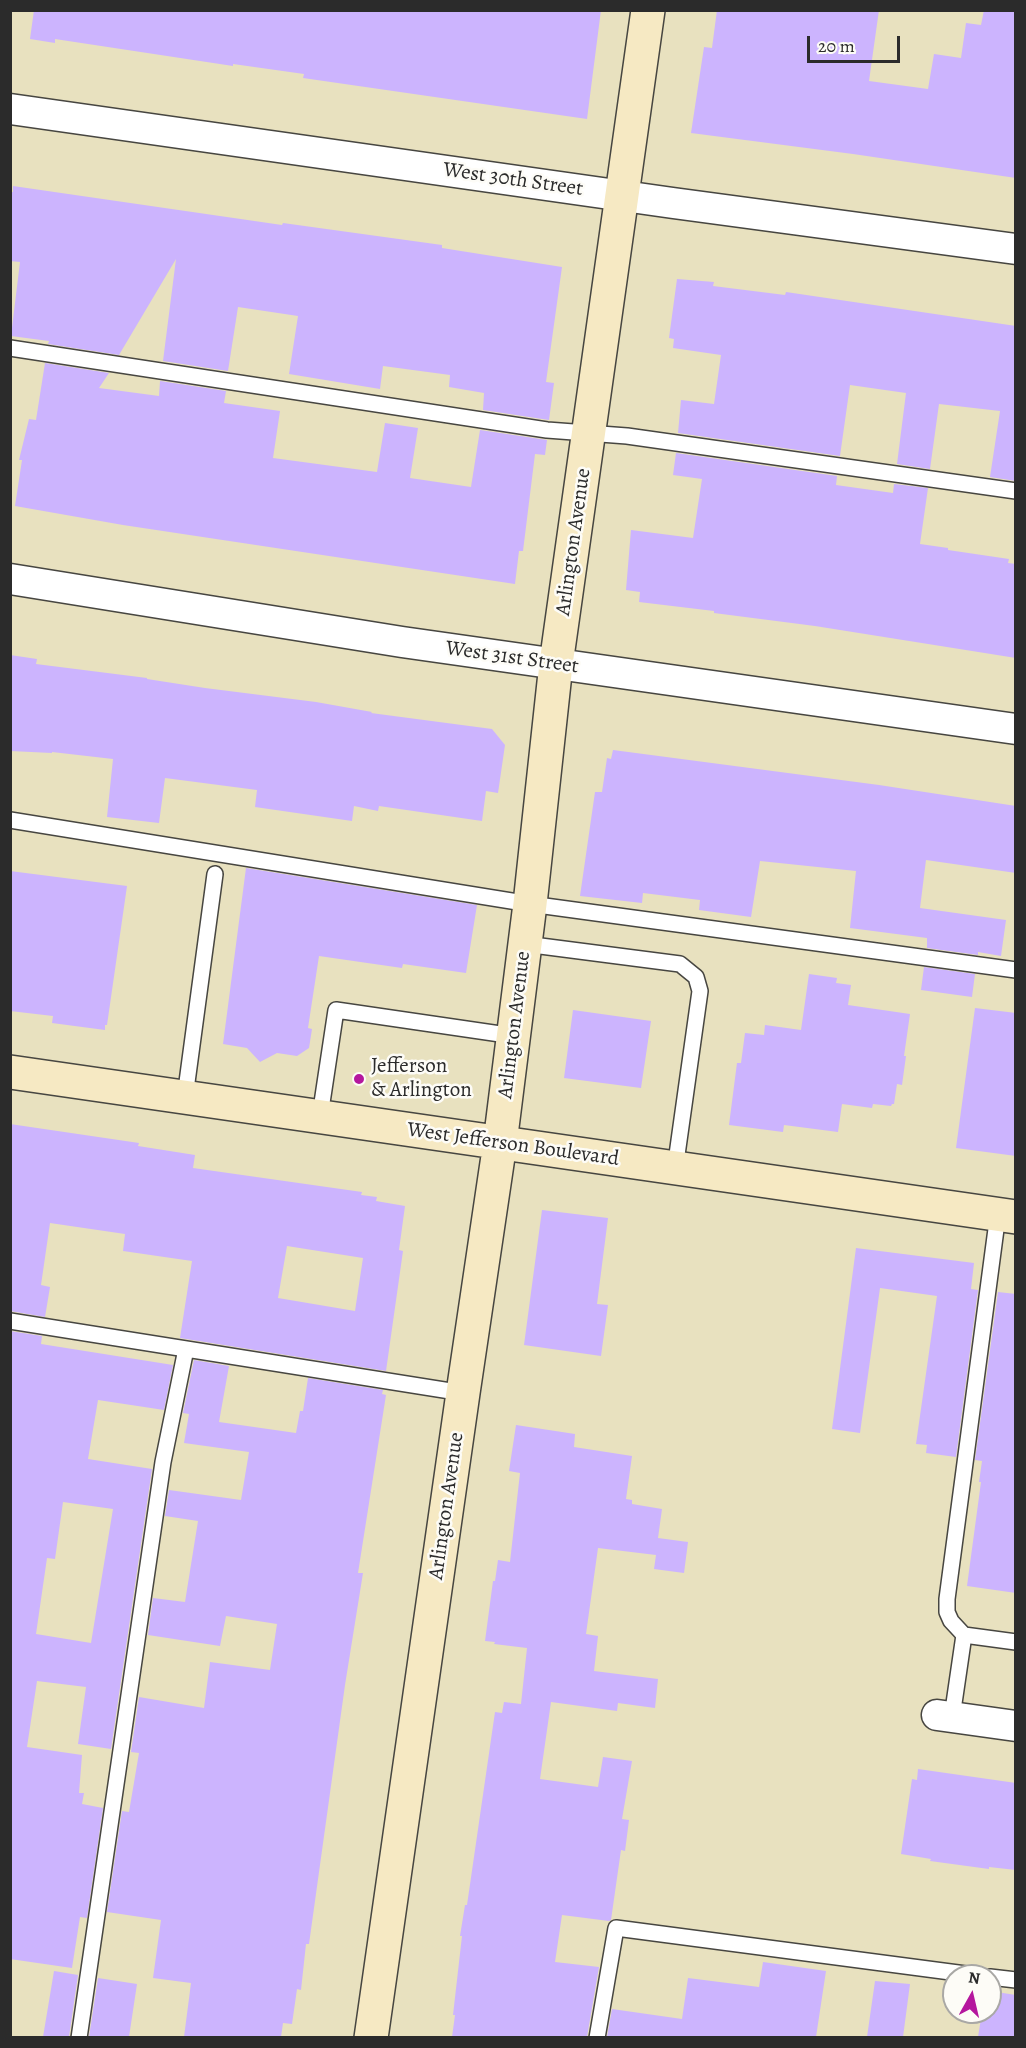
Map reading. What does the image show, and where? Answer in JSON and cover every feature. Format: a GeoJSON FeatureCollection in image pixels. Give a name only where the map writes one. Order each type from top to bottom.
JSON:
{"type":"FeatureCollection","features":[{"type":"Feature","properties":{"kind":"main road","name":"Arlington Avenue"},"geometry":{"type":"LineString","coordinates":[[371,2037],[500,1143],[530,904],[556,664],[648,10]]}},
{"type":"Feature","properties":{"kind":"main road","name":"West Jefferson Boulevard"},"geometry":{"type":"LineString","coordinates":[[10,1072],[1007,1216]]}},
{"type":"Feature","properties":{"kind":"street","name":"West 30th Street"},"geometry":{"type":"LineString","coordinates":[[10,109],[1016,249]]}},
{"type":"Feature","properties":{"kind":"street","name":"West 31st Street"},"geometry":{"type":"LineString","coordinates":[[10,579],[391,640],[1016,729]]}},
{"type":"Feature","properties":{"kind":"street"},"geometry":{"type":"LineString","coordinates":[[944,1716],[1016,1726]]}},
{"type":"Feature","properties":{"kind":"lane"},"geometry":{"type":"LineString","coordinates":[[10,348],[547,430],[627,436],[1016,491]]}},
{"type":"Feature","properties":{"kind":"lane"},"geometry":{"type":"LineString","coordinates":[[10,820],[530,904],[1016,970]]}},
{"type":"Feature","properties":{"kind":"lane"},"geometry":{"type":"LineString","coordinates":[[185,1097],[214,874]]}},
{"type":"Feature","properties":{"kind":"lane"},"geometry":{"type":"LineString","coordinates":[[525,944],[680,964],[696,977],[700,991],[675,1168]]}},
{"type":"Feature","properties":{"kind":"lane"},"geometry":{"type":"LineString","coordinates":[[320,1116],[336,1010],[514,1036]]}},
{"type":"Feature","properties":{"kind":"lane"},"geometry":{"type":"LineString","coordinates":[[1007,1216],[947,1599],[947,1612],[951,1622],[964,1635],[1016,1642]]}},
{"type":"Feature","properties":{"kind":"lane"},"geometry":{"type":"LineString","coordinates":[[10,1321],[463,1393]]}},
{"type":"Feature","properties":{"kind":"lane"},"geometry":{"type":"LineString","coordinates":[[78,2037],[163,1462],[186,1348]]}},
{"type":"Feature","properties":{"kind":"lane"},"geometry":{"type":"LineString","coordinates":[[944,1716],[964,1635]]}},
{"type":"Feature","properties":{"kind":"lane"},"geometry":{"type":"LineString","coordinates":[[597,2037],[616,1928],[942,1971]]}},
{"type":"Feature","properties":{"kind":"building"},"geometry":{"type":"Polygon","coordinates":[[[34,10],[601,10],[587,119],[303,78],[304,74],[233,64],[233,66],[55,39],[55,43],[30,39],[34,10]]]}},
{"type":"Feature","properties":{"kind":"building"},"geometry":{"type":"Polygon","coordinates":[[[717,10],[879,10],[869,81],[928,89],[934,54],[961,58],[966,23],[981,25],[984,10],[1016,10],[1016,178],[691,133],[704,47],[712,48],[717,10]]]}},
{"type":"Feature","properties":{"kind":"building"},"geometry":{"type":"Polygon","coordinates":[[[13,186],[282,225],[283,223],[442,245],[442,248],[562,267],[546,382],[554,383],[549,420],[483,410],[484,393],[449,387],[450,375],[383,366],[380,389],[289,374],[298,316],[238,307],[228,371],[163,361],[176,259],[119,355],[11,336],[20,262],[10,261],[10,192],[13,192],[13,186]]]}},
{"type":"Feature","properties":{"kind":"building"},"geometry":{"type":"Polygon","coordinates":[[[677,279],[714,282],[713,286],[785,295],[786,292],[1016,326],[1016,481],[990,477],[1000,411],[939,404],[930,469],[897,464],[906,393],[850,385],[840,456],[678,433],[681,400],[714,404],[721,355],[673,348],[674,339],[669,338],[677,279]]]}},
{"type":"Feature","properties":{"kind":"building"},"geometry":{"type":"Polygon","coordinates":[[[45,363],[109,373],[99,388],[159,396],[160,381],[226,391],[224,403],[280,411],[273,458],[377,472],[385,423],[418,428],[410,478],[471,487],[480,430],[547,440],[545,455],[535,454],[523,551],[519,551],[515,584],[123,525],[15,506],[22,460],[19,460],[29,419],[36,420],[45,363]]]}},
{"type":"Feature","properties":{"kind":"building"},"geometry":{"type":"Polygon","coordinates":[[[676,453],[837,476],[836,485],[893,493],[894,484],[928,488],[920,544],[1009,559],[1008,563],[1016,564],[1016,658],[815,626],[639,602],[640,592],[626,590],[631,530],[693,538],[702,479],[673,475],[676,453]]]}},
{"type":"Feature","properties":{"kind":"building"},"geometry":{"type":"Polygon","coordinates":[[[10,655],[37,659],[36,664],[316,702],[371,713],[492,729],[505,745],[498,793],[486,791],[482,821],[379,806],[378,811],[354,806],[352,821],[255,807],[257,790],[165,778],[159,823],[107,817],[113,759],[52,752],[10,751],[10,655]]]}},
{"type":"Feature","properties":{"kind":"building"},"geometry":{"type":"Polygon","coordinates":[[[613,750],[879,785],[1016,806],[1016,873],[926,860],[920,908],[1006,920],[1001,956],[927,948],[927,938],[850,928],[856,871],[760,861],[751,917],[699,910],[700,900],[643,893],[642,903],[580,896],[595,792],[602,792],[607,758],[611,759],[613,750]]]}},
{"type":"Feature","properties":{"kind":"building"},"geometry":{"type":"Polygon","coordinates":[[[246,868],[477,905],[466,973],[403,964],[402,968],[319,956],[308,1028],[312,1029],[309,1048],[297,1056],[277,1053],[260,1062],[247,1048],[223,1044],[246,868]]]}},
{"type":"Feature","properties":{"kind":"building"},"geometry":{"type":"Polygon","coordinates":[[[10,871],[127,886],[105,1030],[52,1023],[53,1016],[10,1011],[10,871]]]}},
{"type":"Feature","properties":{"kind":"building"},"geometry":{"type":"Polygon","coordinates":[[[924,967],[975,974],[972,997],[921,990],[924,967]]]}},
{"type":"Feature","properties":{"kind":"building"},"geometry":{"type":"Polygon","coordinates":[[[809,974],[837,978],[836,983],[851,985],[848,1005],[910,1014],[902,1085],[897,1084],[894,1104],[891,1106],[873,1104],[872,1108],[842,1104],[838,1132],[784,1125],[783,1132],[729,1125],[737,1063],[741,1063],[745,1033],[764,1035],[765,1025],[801,1030],[809,974]]]}},
{"type":"Feature","properties":{"kind":"building"},"geometry":{"type":"Polygon","coordinates":[[[975,1008],[1016,1013],[1016,1156],[956,1148],[975,1008]]]}},
{"type":"Feature","properties":{"kind":"building"},"geometry":{"type":"Polygon","coordinates":[[[573,1010],[651,1021],[641,1088],[564,1078],[573,1010]]]}},
{"type":"Feature","properties":{"kind":"building"},"geometry":{"type":"Polygon","coordinates":[[[10,1124],[139,1143],[138,1146],[195,1155],[193,1168],[362,1192],[361,1195],[377,1197],[376,1201],[405,1206],[399,1250],[403,1251],[386,1371],[180,1338],[192,1261],[123,1251],[125,1234],[50,1223],[41,1285],[50,1287],[45,1317],[10,1311],[10,1124]],[[287,1246],[278,1298],[355,1311],[363,1258],[287,1246]]]}},
{"type":"Feature","properties":{"kind":"building"},"geometry":{"type":"Polygon","coordinates":[[[542,1210],[608,1218],[597,1304],[608,1305],[601,1356],[524,1345],[542,1210]]]}},
{"type":"Feature","properties":{"kind":"building"},"geometry":{"type":"Polygon","coordinates":[[[856,1248],[974,1263],[971,1289],[978,1290],[956,1457],[926,1453],[927,1445],[916,1444],[937,1296],[880,1288],[860,1433],[832,1429],[856,1248]]]}},
{"type":"Feature","properties":{"kind":"building"},"geometry":{"type":"Polygon","coordinates":[[[998,1292],[1016,1294],[1016,1593],[967,1586],[981,1482],[979,1482],[982,1461],[975,1460],[998,1292]]]}},
{"type":"Feature","properties":{"kind":"building"},"geometry":{"type":"Polygon","coordinates":[[[10,1331],[42,1336],[41,1344],[173,1365],[164,1410],[98,1400],[88,1459],[152,1469],[111,1749],[78,1744],[86,1687],[37,1681],[27,1747],[82,1755],[79,1793],[84,1793],[82,1804],[103,1808],[87,1918],[80,1917],[72,1968],[10,1959],[10,1331]],[[63,1502],[55,1559],[47,1558],[36,1634],[91,1643],[113,1509],[63,1502]]]}},
{"type":"Feature","properties":{"kind":"building"},"geometry":{"type":"Polygon","coordinates":[[[194,1360],[229,1366],[219,1422],[296,1433],[300,1411],[303,1411],[308,1378],[383,1390],[382,1394],[386,1395],[358,1573],[363,1573],[309,1944],[306,1944],[301,1990],[297,1989],[292,2024],[283,2023],[281,2037],[184,2037],[191,1983],[153,1978],[161,1920],[107,1912],[122,1811],[129,1812],[139,1753],[131,1752],[139,1697],[204,1708],[210,1662],[270,1670],[277,1624],[226,1616],[220,1646],[148,1635],[153,1598],[185,1602],[198,1521],[165,1516],[169,1490],[241,1500],[249,1452],[184,1443],[189,1414],[183,1413],[194,1360]]]}},
{"type":"Feature","properties":{"kind":"building"},"geometry":{"type":"Polygon","coordinates":[[[516,1425],[575,1434],[574,1447],[632,1456],[626,1499],[632,1500],[632,1504],[662,1509],[658,1538],[688,1542],[684,1573],[654,1569],[656,1555],[598,1548],[586,1634],[598,1636],[594,1671],[658,1679],[655,1708],[618,1703],[617,1711],[551,1702],[540,1779],[598,1787],[603,1757],[632,1761],[622,1819],[629,1820],[625,1851],[621,1850],[611,1920],[562,1915],[555,1962],[599,1967],[587,2037],[452,2037],[462,1936],[460,1936],[465,1905],[467,1905],[495,1712],[502,1713],[504,1702],[521,1704],[527,1648],[485,1641],[498,1560],[510,1562],[520,1473],[509,1471],[516,1425]]]}},
{"type":"Feature","properties":{"kind":"building"},"geometry":{"type":"Polygon","coordinates":[[[918,1769],[1016,1783],[1016,1870],[989,1867],[989,1869],[930,1861],[931,1859],[901,1854],[912,1779],[917,1780],[918,1769]]]}},
{"type":"Feature","properties":{"kind":"building"},"geometry":{"type":"Polygon","coordinates":[[[763,1962],[826,1971],[816,2037],[607,2037],[612,2009],[682,2019],[688,1978],[759,1987],[763,1962]]]}},
{"type":"Feature","properties":{"kind":"building"},"geometry":{"type":"Polygon","coordinates":[[[54,1971],[78,1975],[69,2037],[43,2037],[54,1971]]]}},
{"type":"Feature","properties":{"kind":"building"},"geometry":{"type":"Polygon","coordinates":[[[98,1978],[137,1984],[129,2037],[89,2037],[98,1978]]]}},
{"type":"Feature","properties":{"kind":"building"},"geometry":{"type":"Polygon","coordinates":[[[875,1981],[910,1984],[903,2037],[867,2037],[875,1981]]]}},
{"type":"Feature","properties":{"kind":"building"},"geometry":{"type":"Polygon","coordinates":[[[1002,1993],[1016,1995],[1016,2037],[978,2037],[980,2024],[1002,2024],[1002,1993]]]}},
{"type":"Feature","properties":{"kind":"place","name":"Jefferson & Arlington"},"geometry":{"type":"Point","coordinates":[359,1079]}}]}
